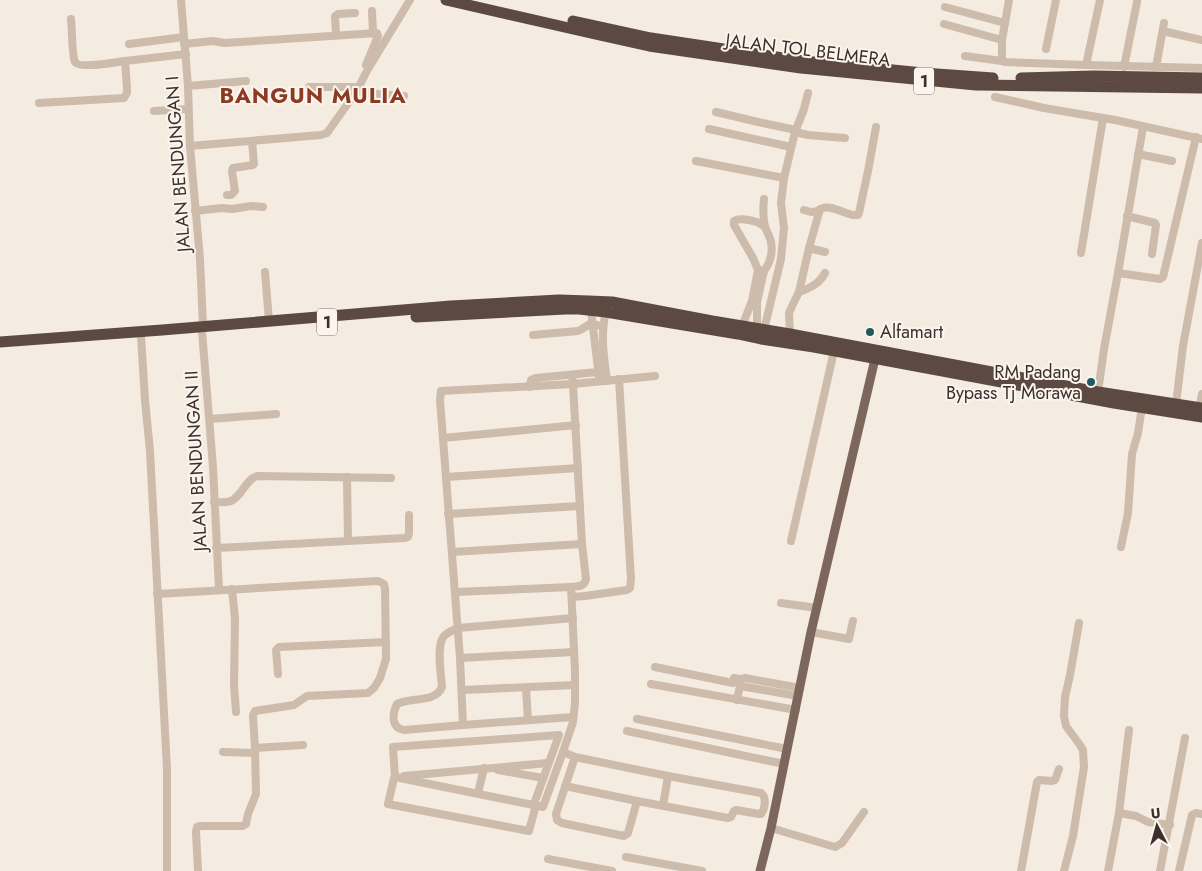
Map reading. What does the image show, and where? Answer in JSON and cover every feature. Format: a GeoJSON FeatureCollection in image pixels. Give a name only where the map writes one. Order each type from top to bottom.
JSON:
{"type":"FeatureCollection","features":[{"type":"Feature","properties":{"kind":"highway","name":"JALAN TOL BELMERA"},"geometry":{"type":"LineString","coordinates":[[446,0],[595,30],[649,46],[801,68],[976,85],[1202,88]]}},
{"type":"Feature","properties":{"kind":"highway","name":"JALAN TOL BELMERA"},"geometry":{"type":"LineString","coordinates":[[481,0],[595,30]]}},
{"type":"Feature","properties":{"kind":"highway","name":"JALAN TOL BELMERA"},"geometry":{"type":"LineString","coordinates":[[608,33],[803,61],[978,78],[1094,76],[1202,78]]}},
{"type":"Feature","properties":{"kind":"highway","name":"1"},"geometry":{"type":"LineString","coordinates":[[0,346],[141,336],[269,321],[451,306],[579,300],[612,302],[675,314],[695,323],[875,359],[1142,407],[1201,412]]}},
{"type":"Feature","properties":{"kind":"highway","name":"1"},"geometry":{"type":"LineString","coordinates":[[0,342],[203,328],[565,309],[606,312],[682,326],[695,323]]}},
{"type":"Feature","properties":{"kind":"highway","name":"1"},"geometry":{"type":"LineString","coordinates":[[711,326],[742,326],[790,334],[1098,392],[1176,404],[1201,412]]}},
{"type":"Feature","properties":{"kind":"main road"},"geometry":{"type":"LineString","coordinates":[[760,871],[772,828],[811,632],[875,359]]}},
{"type":"Feature","properties":{"kind":"street","name":"JALAN BENDUNGAN I"},"geometry":{"type":"LineString","coordinates":[[181,0],[188,86],[190,146],[200,259],[203,328]]}},
{"type":"Feature","properties":{"kind":"street"},"geometry":{"type":"LineString","coordinates":[[1002,61],[1002,40],[1009,0]]}},
{"type":"Feature","properties":{"kind":"street"},"geometry":{"type":"LineString","coordinates":[[1046,48],[1056,0]]}},
{"type":"Feature","properties":{"kind":"street"},"geometry":{"type":"LineString","coordinates":[[1086,66],[1100,0]]}},
{"type":"Feature","properties":{"kind":"street"},"geometry":{"type":"LineString","coordinates":[[190,146],[325,134],[330,130],[357,89],[408,2]]}},
{"type":"Feature","properties":{"kind":"street"},"geometry":{"type":"LineString","coordinates":[[1124,67],[1137,2]]}},
{"type":"Feature","properties":{"kind":"street"},"geometry":{"type":"LineString","coordinates":[[945,7],[1005,23]]}},
{"type":"Feature","properties":{"kind":"street"},"geometry":{"type":"LineString","coordinates":[[372,11],[373,33]]}},
{"type":"Feature","properties":{"kind":"street"},"geometry":{"type":"LineString","coordinates":[[336,35],[335,16],[338,14],[355,13]]}},
{"type":"Feature","properties":{"kind":"street"},"geometry":{"type":"LineString","coordinates":[[71,20],[76,64],[84,66],[186,54]]}},
{"type":"Feature","properties":{"kind":"street"},"geometry":{"type":"LineString","coordinates":[[944,24],[1002,40]]}},
{"type":"Feature","properties":{"kind":"street"},"geometry":{"type":"LineString","coordinates":[[1156,67],[1164,27],[1202,40]]}},
{"type":"Feature","properties":{"kind":"street"},"geometry":{"type":"LineString","coordinates":[[130,44],[184,41],[224,43],[377,33],[378,35],[367,62],[366,66],[368,69]]}},
{"type":"Feature","properties":{"kind":"street"},"geometry":{"type":"LineString","coordinates":[[965,56],[1014,63],[1202,68]]}},
{"type":"Feature","properties":{"kind":"street"},"geometry":{"type":"LineString","coordinates":[[39,103],[124,98],[127,88],[124,61]]}},
{"type":"Feature","properties":{"kind":"street"},"geometry":{"type":"LineString","coordinates":[[188,86],[246,81]]}},
{"type":"Feature","properties":{"kind":"street"},"geometry":{"type":"LineString","coordinates":[[309,87],[357,89],[404,96]]}},
{"type":"Feature","properties":{"kind":"street"},"geometry":{"type":"LineString","coordinates":[[760,329],[781,259],[784,228],[780,204],[784,178],[808,93]]}},
{"type":"Feature","properties":{"kind":"street"},"geometry":{"type":"LineString","coordinates":[[995,97],[1199,138],[1163,277],[1160,279],[1118,273]]}},
{"type":"Feature","properties":{"kind":"street"},"geometry":{"type":"LineString","coordinates":[[154,111],[188,109]]}},
{"type":"Feature","properties":{"kind":"street"},"geometry":{"type":"LineString","coordinates":[[716,112],[808,134],[845,138]]}},
{"type":"Feature","properties":{"kind":"street"},"geometry":{"type":"LineString","coordinates":[[1081,253],[1104,118]]}},
{"type":"Feature","properties":{"kind":"street"},"geometry":{"type":"LineString","coordinates":[[804,210],[811,212],[820,211],[822,208],[827,207],[854,215],[859,213],[876,127]]}},
{"type":"Feature","properties":{"kind":"street"},"geometry":{"type":"LineString","coordinates":[[1098,392],[1143,127]]}},
{"type":"Feature","properties":{"kind":"street"},"geometry":{"type":"LineString","coordinates":[[709,129],[792,147]]}},
{"type":"Feature","properties":{"kind":"street"},"geometry":{"type":"LineString","coordinates":[[227,195],[235,190],[233,168],[254,164],[252,141]]}},
{"type":"Feature","properties":{"kind":"street"},"geometry":{"type":"LineString","coordinates":[[1138,154],[1172,160]]}},
{"type":"Feature","properties":{"kind":"street"},"geometry":{"type":"LineString","coordinates":[[696,161],[784,178]]}},
{"type":"Feature","properties":{"kind":"street"},"geometry":{"type":"LineString","coordinates":[[742,326],[755,301],[761,271],[769,265],[771,254],[771,242],[765,227],[763,212],[764,199]]}},
{"type":"Feature","properties":{"kind":"street"},"geometry":{"type":"LineString","coordinates":[[196,211],[251,206],[263,207]]}},
{"type":"Feature","properties":{"kind":"street"},"geometry":{"type":"LineString","coordinates":[[790,334],[790,313],[799,292],[820,211]]}},
{"type":"Feature","properties":{"kind":"street"},"geometry":{"type":"LineString","coordinates":[[1127,216],[1155,223],[1152,254]]}},
{"type":"Feature","properties":{"kind":"street"},"geometry":{"type":"LineString","coordinates":[[761,271],[734,225],[734,221],[738,219],[761,223],[765,227]]}},
{"type":"Feature","properties":{"kind":"street"},"geometry":{"type":"LineString","coordinates":[[1176,404],[1202,243]]}},
{"type":"Feature","properties":{"kind":"street"},"geometry":{"type":"LineString","coordinates":[[809,248],[825,252]]}},
{"type":"Feature","properties":{"kind":"street"},"geometry":{"type":"LineString","coordinates":[[265,272],[269,321]]}},
{"type":"Feature","properties":{"kind":"street"},"geometry":{"type":"LineString","coordinates":[[799,292],[812,286],[825,273]]}},
{"type":"Feature","properties":{"kind":"street"},"geometry":{"type":"LineString","coordinates":[[755,301],[760,329]]}},
{"type":"Feature","properties":{"kind":"street"},"geometry":{"type":"LineString","coordinates":[[591,310],[599,381]]}},
{"type":"Feature","properties":{"kind":"street"},"geometry":{"type":"LineString","coordinates":[[606,312],[603,326],[603,353],[607,381]]}},
{"type":"Feature","properties":{"kind":"street"},"geometry":{"type":"LineString","coordinates":[[533,335],[578,331],[587,325],[603,326]]}},
{"type":"Feature","properties":{"kind":"street","name":"JALAN BENDUNGAN II"},"geometry":{"type":"LineString","coordinates":[[203,328],[219,589]]}},
{"type":"Feature","properties":{"kind":"street"},"geometry":{"type":"LineString","coordinates":[[141,336],[150,451],[167,769],[167,871]]}},
{"type":"Feature","properties":{"kind":"street"},"geometry":{"type":"LineString","coordinates":[[791,541],[834,351]]}},
{"type":"Feature","properties":{"kind":"street"},"geometry":{"type":"LineString","coordinates":[[530,387],[531,380],[536,378],[598,372]]}},
{"type":"Feature","properties":{"kind":"street"},"geometry":{"type":"LineString","coordinates":[[455,592],[571,587],[582,586],[585,583],[572,374]]}},
{"type":"Feature","properties":{"kind":"street"},"geometry":{"type":"LineString","coordinates":[[463,725],[458,628],[440,400],[441,391],[573,384],[655,376]]}},
{"type":"Feature","properties":{"kind":"street"},"geometry":{"type":"LineString","coordinates":[[572,597],[627,590],[630,588],[619,379]]}},
{"type":"Feature","properties":{"kind":"street"},"geometry":{"type":"LineString","coordinates":[[1201,412],[1202,394]]}},
{"type":"Feature","properties":{"kind":"street"},"geometry":{"type":"LineString","coordinates":[[1121,547],[1128,513],[1132,454],[1142,407]]}},
{"type":"Feature","properties":{"kind":"street"},"geometry":{"type":"LineString","coordinates":[[210,419],[276,414]]}},
{"type":"Feature","properties":{"kind":"street"},"geometry":{"type":"LineString","coordinates":[[443,438],[576,425]]}},
{"type":"Feature","properties":{"kind":"street"},"geometry":{"type":"LineString","coordinates":[[446,477],[578,468]]}},
{"type":"Feature","properties":{"kind":"street"},"geometry":{"type":"LineString","coordinates":[[214,502],[232,500],[242,491],[250,478],[257,476],[391,478]]}},
{"type":"Feature","properties":{"kind":"street"},"geometry":{"type":"LineString","coordinates":[[347,477],[348,541]]}},
{"type":"Feature","properties":{"kind":"street"},"geometry":{"type":"LineString","coordinates":[[448,514],[580,506]]}},
{"type":"Feature","properties":{"kind":"street"},"geometry":{"type":"LineString","coordinates":[[216,548],[408,538],[410,533],[409,515]]}},
{"type":"Feature","properties":{"kind":"street"},"geometry":{"type":"LineString","coordinates":[[452,552],[582,544]]}},
{"type":"Feature","properties":{"kind":"street"},"geometry":{"type":"LineString","coordinates":[[157,594],[378,581],[384,584],[385,589],[385,664],[380,678],[371,692],[307,696],[294,705],[253,712],[256,794],[246,824],[240,827],[196,827],[198,871]]}},
{"type":"Feature","properties":{"kind":"street"},"geometry":{"type":"LineString","coordinates":[[571,587],[576,684],[573,720],[569,733],[565,786],[556,814],[557,820],[624,836],[628,833],[637,802]]}},
{"type":"Feature","properties":{"kind":"street"},"geometry":{"type":"LineString","coordinates":[[232,589],[235,619],[234,685],[236,712]]}},
{"type":"Feature","properties":{"kind":"street"},"geometry":{"type":"LineString","coordinates":[[781,603],[817,608]]}},
{"type":"Feature","properties":{"kind":"street"},"geometry":{"type":"LineString","coordinates":[[573,618],[458,628],[448,633],[444,636],[440,646],[442,687],[440,692],[437,695],[424,699],[406,700],[397,704],[393,713],[398,729],[404,730],[528,720],[573,720]]}},
{"type":"Feature","properties":{"kind":"street"},"geometry":{"type":"LineString","coordinates":[[811,632],[849,639],[853,621]]}},
{"type":"Feature","properties":{"kind":"street"},"geometry":{"type":"LineString","coordinates":[[1064,871],[1073,836],[1084,767],[1083,750],[1066,726],[1064,716],[1065,698],[1079,623]]}},
{"type":"Feature","properties":{"kind":"street"},"geometry":{"type":"LineString","coordinates":[[278,674],[276,650],[279,647],[386,642]]}},
{"type":"Feature","properties":{"kind":"street"},"geometry":{"type":"LineString","coordinates":[[460,658],[574,652]]}},
{"type":"Feature","properties":{"kind":"street"},"geometry":{"type":"LineString","coordinates":[[655,667],[733,683],[734,678],[741,680],[737,700]]}},
{"type":"Feature","properties":{"kind":"street"},"geometry":{"type":"LineString","coordinates":[[745,678],[799,692]]}},
{"type":"Feature","properties":{"kind":"street"},"geometry":{"type":"LineString","coordinates":[[462,690],[576,684]]}},
{"type":"Feature","properties":{"kind":"street"},"geometry":{"type":"LineString","coordinates":[[651,684],[796,710]]}},
{"type":"Feature","properties":{"kind":"street"},"geometry":{"type":"LineString","coordinates":[[740,686],[799,692]]}},
{"type":"Feature","properties":{"kind":"street"},"geometry":{"type":"LineString","coordinates":[[526,688],[528,720]]}},
{"type":"Feature","properties":{"kind":"street"},"geometry":{"type":"LineString","coordinates":[[637,719],[787,749]]}},
{"type":"Feature","properties":{"kind":"street"},"geometry":{"type":"LineString","coordinates":[[1108,871],[1119,813],[1129,730]]}},
{"type":"Feature","properties":{"kind":"street"},"geometry":{"type":"LineString","coordinates":[[627,731],[784,764]]}},
{"type":"Feature","properties":{"kind":"street"},"geometry":{"type":"LineString","coordinates":[[559,735],[543,778],[529,831],[388,804],[394,777],[393,747],[559,735]]}},
{"type":"Feature","properties":{"kind":"street"},"geometry":{"type":"LineString","coordinates":[[1160,871],[1185,738]]}},
{"type":"Feature","properties":{"kind":"street"},"geometry":{"type":"LineString","coordinates":[[223,752],[303,744]]}},
{"type":"Feature","properties":{"kind":"street"},"geometry":{"type":"LineString","coordinates":[[565,786],[637,802],[728,818],[736,810],[761,814],[765,797],[761,793],[668,776],[568,754]]}},
{"type":"Feature","properties":{"kind":"street"},"geometry":{"type":"LineString","coordinates":[[394,777],[543,807],[568,754]]}},
{"type":"Feature","properties":{"kind":"street"},"geometry":{"type":"LineString","coordinates":[[394,777],[548,763]]}},
{"type":"Feature","properties":{"kind":"street"},"geometry":{"type":"LineString","coordinates":[[486,768],[543,778]]}},
{"type":"Feature","properties":{"kind":"street"},"geometry":{"type":"LineString","coordinates":[[478,793],[486,768]]}},
{"type":"Feature","properties":{"kind":"street"},"geometry":{"type":"LineString","coordinates":[[1021,871],[1037,782],[1039,780],[1055,780],[1059,769]]}},
{"type":"Feature","properties":{"kind":"street"},"geometry":{"type":"LineString","coordinates":[[663,806],[668,776]]}},
{"type":"Feature","properties":{"kind":"street"},"geometry":{"type":"LineString","coordinates":[[772,828],[835,847],[842,843],[864,812]]}},
{"type":"Feature","properties":{"kind":"street"},"geometry":{"type":"LineString","coordinates":[[1119,813],[1136,816],[1148,822],[1170,825]]}},
{"type":"Feature","properties":{"kind":"street"},"geometry":{"type":"LineString","coordinates":[[1179,871],[1192,815],[1196,813],[1202,814]]}},
{"type":"Feature","properties":{"kind":"street"},"geometry":{"type":"LineString","coordinates":[[626,857],[702,871]]}},
{"type":"Feature","properties":{"kind":"street"},"geometry":{"type":"LineString","coordinates":[[548,859],[612,871]]}},
{"type":"Feature","properties":{"kind":"place","name":"Alfamart"},"geometry":{"type":"Point","coordinates":[870,332]}},
{"type":"Feature","properties":{"kind":"place","name":"RM Padang Bypass Tj Morawa"},"geometry":{"type":"Point","coordinates":[1091,382]}},
{"type":"Feature","properties":{"kind":"district","name":"BANGUN MULIA"},"geometry":{"type":"Point","coordinates":[313,95]}}]}
